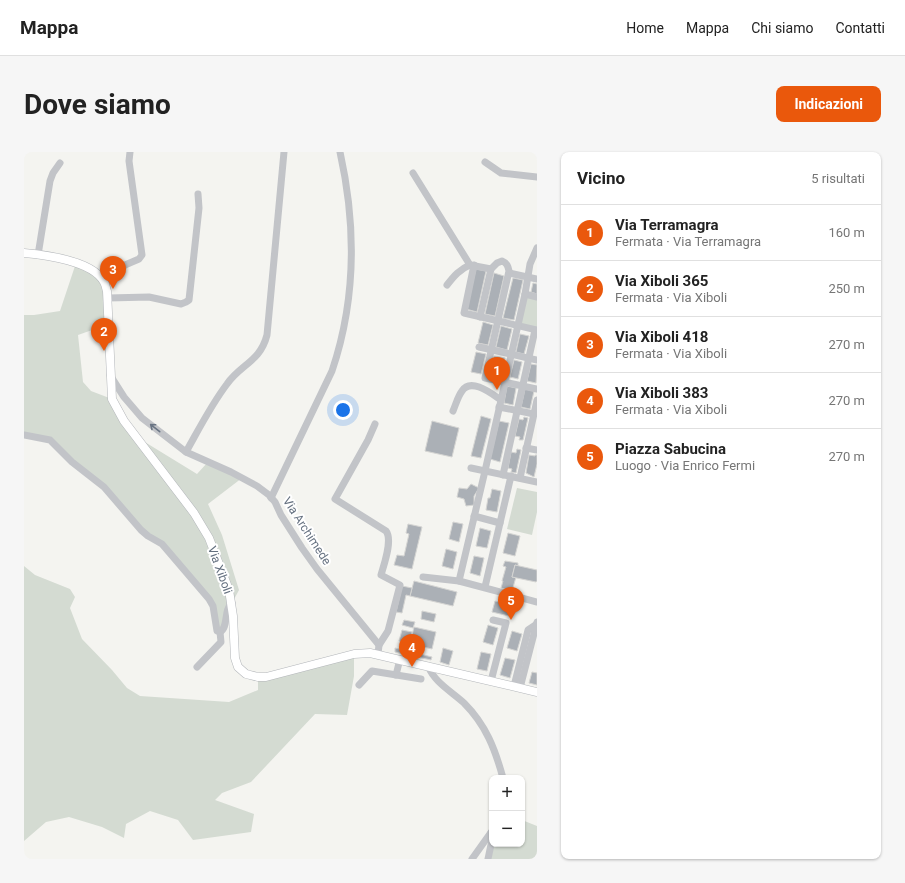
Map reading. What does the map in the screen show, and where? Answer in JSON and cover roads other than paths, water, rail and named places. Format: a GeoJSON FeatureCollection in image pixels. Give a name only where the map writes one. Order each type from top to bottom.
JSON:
{"type":"FeatureCollection","features":[{"type":"Feature","properties":{"kind":"main road"},"geometry":{"type":"LineString","coordinates":[[24,253],[72,261],[95,273],[104,282]]}},
{"type":"Feature","properties":{"kind":"main road","name":"Via Xiboli"},"geometry":{"type":"LineString","coordinates":[[104,282],[108,298],[112,399],[117,410],[201,523],[209,538],[222,570],[232,603],[234,658],[238,667],[246,674],[266,677],[354,654],[378,654],[537,692]]}},
{"type":"Feature","properties":{"kind":"street"},"geometry":{"type":"LineString","coordinates":[[104,282],[114,278],[125,265],[139,259],[142,255],[128,161],[130,152]]}},
{"type":"Feature","properties":{"kind":"street"},"geometry":{"type":"LineString","coordinates":[[186,452],[226,385],[239,369],[254,360],[264,345],[267,335],[284,152]]}},
{"type":"Feature","properties":{"kind":"street"},"geometry":{"type":"LineString","coordinates":[[271,498],[332,371],[340,349],[352,278],[352,256],[350,216],[340,152]]}},
{"type":"Feature","properties":{"kind":"street"},"geometry":{"type":"LineString","coordinates":[[38,255],[50,181],[60,162]]}},
{"type":"Feature","properties":{"kind":"street"},"geometry":{"type":"LineString","coordinates":[[485,162],[501,173],[537,176]]}},
{"type":"Feature","properties":{"kind":"street"},"geometry":{"type":"LineString","coordinates":[[413,173],[472,265],[464,313],[536,330],[522,386],[503,475]]}},
{"type":"Feature","properties":{"kind":"street"},"geometry":{"type":"LineString","coordinates":[[108,298],[149,297],[181,304],[189,300],[199,208],[198,194]]}},
{"type":"Feature","properties":{"kind":"street"},"geometry":{"type":"LineString","coordinates":[[459,581],[518,326],[530,264],[537,248]]}},
{"type":"Feature","properties":{"kind":"street"},"geometry":{"type":"LineString","coordinates":[[480,317],[491,269],[497,263],[502,261],[508,266],[509,273],[485,378],[537,389]]}},
{"type":"Feature","properties":{"kind":"street"},"geometry":{"type":"LineString","coordinates":[[447,285],[454,275],[462,268],[472,265],[491,269]]}},
{"type":"Feature","properties":{"kind":"street"},"geometry":{"type":"LineString","coordinates":[[509,273],[537,279]]}},
{"type":"Feature","properties":{"kind":"street"},"geometry":{"type":"LineString","coordinates":[[525,294],[537,297]]}},
{"type":"Feature","properties":{"kind":"street"},"geometry":{"type":"LineString","coordinates":[[479,347],[537,360]]}},
{"type":"Feature","properties":{"kind":"street","name":"Via Archimede"},"geometry":{"type":"LineString","coordinates":[[110,375],[124,397],[142,418],[186,452],[231,472],[257,486],[271,498],[305,553],[379,645]]}},
{"type":"Feature","properties":{"kind":"street"},"geometry":{"type":"LineString","coordinates":[[453,411],[463,390],[467,386],[474,385],[480,387],[500,403],[517,411],[534,414]]}},
{"type":"Feature","properties":{"kind":"street"},"geometry":{"type":"LineString","coordinates":[[520,478],[537,400]]}},
{"type":"Feature","properties":{"kind":"street"},"geometry":{"type":"LineString","coordinates":[[375,424],[368,440],[335,499],[386,531],[390,538],[381,575],[400,585],[388,630],[379,645],[378,654]]}},
{"type":"Feature","properties":{"kind":"street"},"geometry":{"type":"LineString","coordinates":[[24,435],[50,440],[72,462],[104,487],[141,530],[162,544],[209,599],[213,606],[215,624],[220,632],[221,642],[197,667]]}},
{"type":"Feature","properties":{"kind":"street"},"geometry":{"type":"LineString","coordinates":[[526,448],[537,450]]}},
{"type":"Feature","properties":{"kind":"street"},"geometry":{"type":"LineString","coordinates":[[471,468],[537,482]]}},
{"type":"Feature","properties":{"kind":"street"},"geometry":{"type":"LineString","coordinates":[[485,587],[511,476]]}},
{"type":"Feature","properties":{"kind":"street"},"geometry":{"type":"LineString","coordinates":[[474,516],[500,523]]}},
{"type":"Feature","properties":{"kind":"street"},"geometry":{"type":"LineString","coordinates":[[424,577],[459,581],[537,602]]}},
{"type":"Feature","properties":{"kind":"street"},"geometry":{"type":"LineString","coordinates":[[220,632],[224,629],[227,610],[232,603]]}},
{"type":"Feature","properties":{"kind":"street"},"geometry":{"type":"LineString","coordinates":[[491,681],[506,623],[493,620]]}},
{"type":"Feature","properties":{"kind":"street"},"geometry":{"type":"LineString","coordinates":[[517,687],[530,636],[537,623]]}},
{"type":"Feature","properties":{"kind":"street"},"geometry":{"type":"LineString","coordinates":[[396,675],[400,659]]}},
{"type":"Feature","properties":{"kind":"street"},"geometry":{"type":"LineString","coordinates":[[428,666],[436,680],[465,704],[490,736],[502,775]]}},
{"type":"Feature","properties":{"kind":"street"},"geometry":{"type":"LineString","coordinates":[[359,685],[372,672],[421,679]]}},
{"type":"Feature","properties":{"kind":"street"},"geometry":{"type":"LineString","coordinates":[[472,859],[489,835]]}},
{"type":"Feature","properties":{"kind":"street"},"geometry":{"type":"LineString","coordinates":[[488,859],[491,847]]}},
{"type":"Feature","properties":{"kind":"place","name":"Via Xiboli 418"},"geometry":{"type":"Point","coordinates":[113,289]}},
{"type":"Feature","properties":{"kind":"place","name":"Via Xiboli 365"},"geometry":{"type":"Point","coordinates":[104,351]}},
{"type":"Feature","properties":{"kind":"place","name":"Via Terramagra"},"geometry":{"type":"Point","coordinates":[497,390]}},
{"type":"Feature","properties":{"kind":"place","name":"Piazza Sabucina"},"geometry":{"type":"Point","coordinates":[511,620]}},
{"type":"Feature","properties":{"kind":"place","name":"Via Xiboli 383"},"geometry":{"type":"Point","coordinates":[412,667]}}]}
